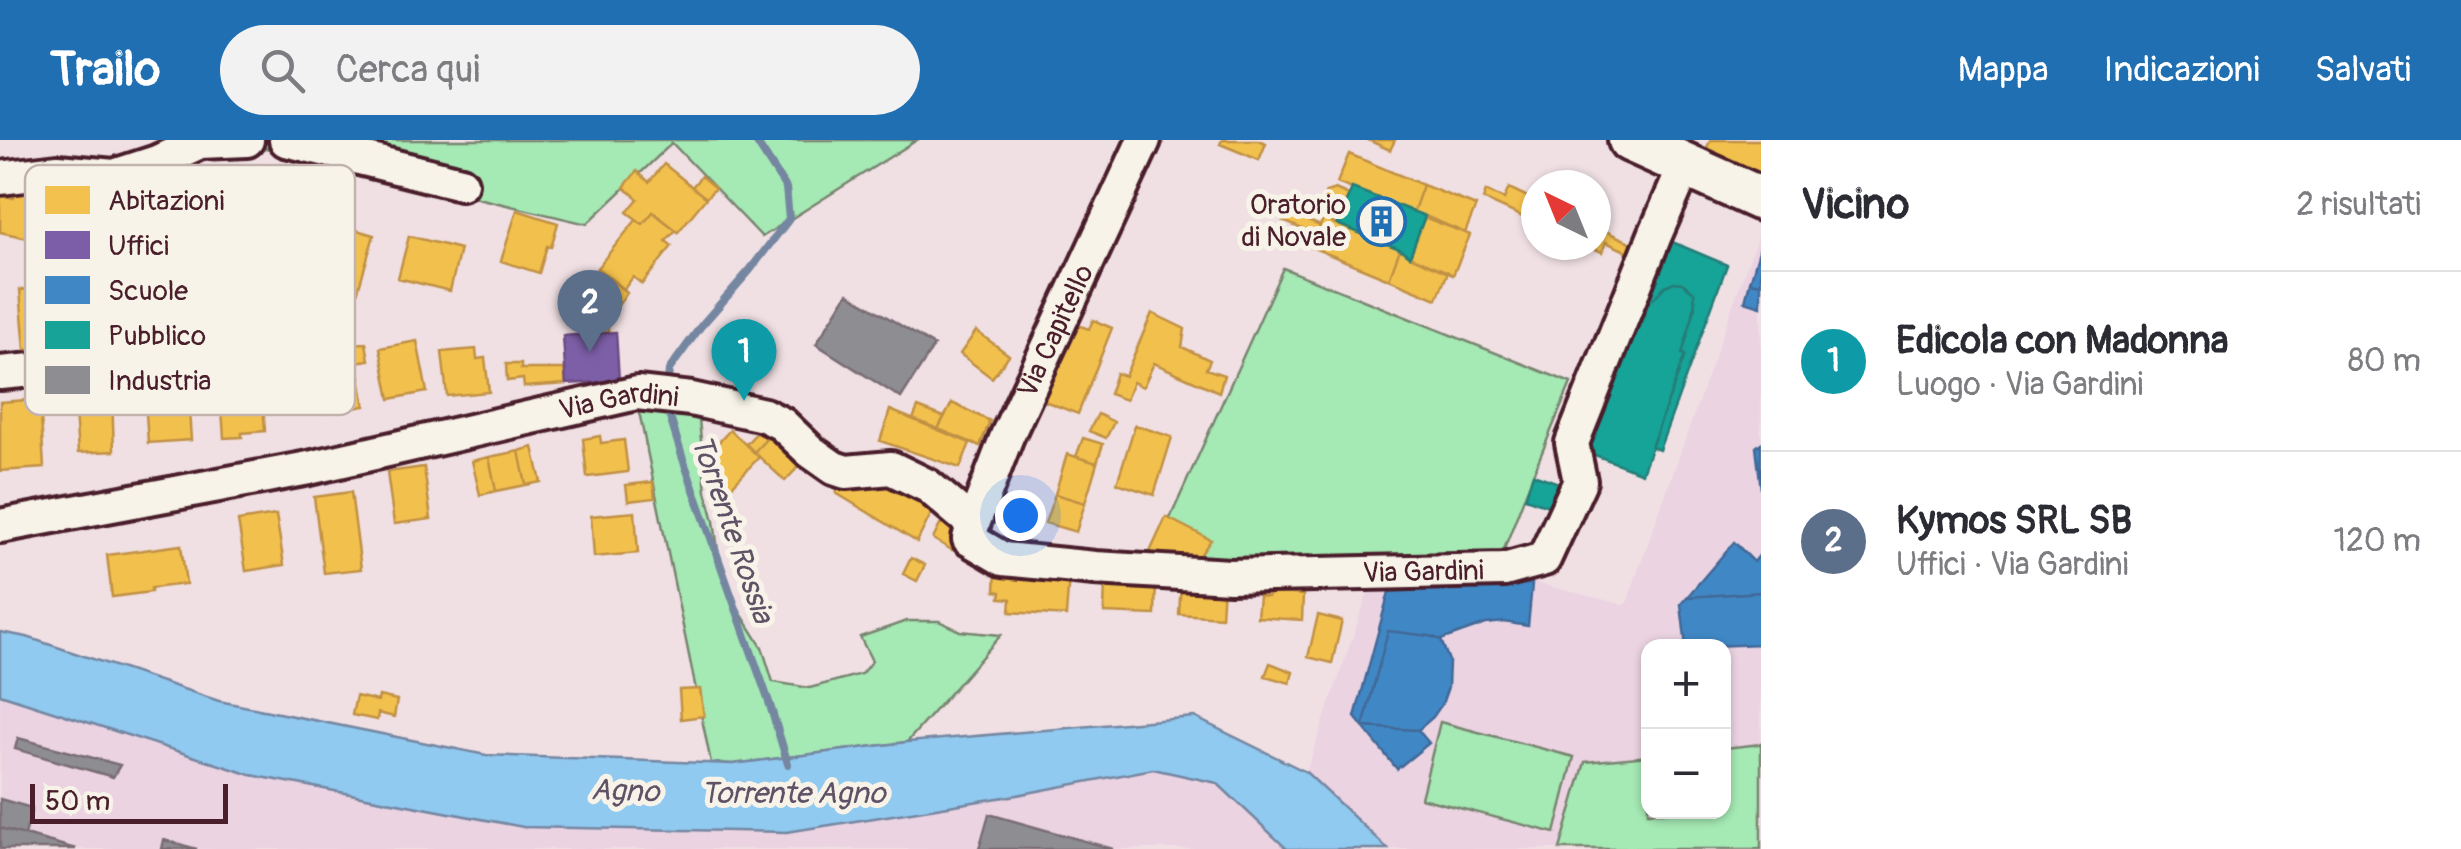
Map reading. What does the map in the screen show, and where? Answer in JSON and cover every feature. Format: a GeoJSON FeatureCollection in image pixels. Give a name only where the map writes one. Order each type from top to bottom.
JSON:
{"type":"FeatureCollection","features":[{"type":"Feature","properties":{"kind":"main road"},"geometry":{"type":"LineString","coordinates":[[1630,140],[1761,199]]}},
{"type":"Feature","properties":{"kind":"street"},"geometry":{"type":"LineString","coordinates":[[148,165],[200,142],[248,140]]}},
{"type":"Feature","properties":{"kind":"street"},"geometry":{"type":"LineString","coordinates":[[286,140],[461,183]]}},
{"type":"Feature","properties":{"kind":"street","name":"Via Capitello"},"geometry":{"type":"LineString","coordinates":[[974,524],[1008,436],[1144,140]]}},
{"type":"Feature","properties":{"kind":"street","name":"Via Gardini"},"geometry":{"type":"LineString","coordinates":[[0,526],[309,468],[638,393],[691,399],[764,416],[782,424],[810,451],[846,472],[891,468],[928,486],[974,524],[969,538],[1003,559],[1230,576],[1504,570],[1544,560],[1580,481],[1572,443],[1686,164]]}},
{"type":"Feature","properties":{"kind":"street"},"geometry":{"type":"LineString","coordinates":[[0,178],[25,175]]}},
{"type":"Feature","properties":{"kind":"street"},"geometry":{"type":"LineString","coordinates":[[0,373],[25,371]]}},
{"type":"Feature","properties":{"kind":"shaded area"},"geometry":{"type":"Polygon","coordinates":[[[1761,226],[1761,744],[1731,747],[1731,639],[1641,639],[1641,757],[1585,762],[1560,849],[1388,849],[1306,772],[1375,572],[1495,573],[1626,605],[1761,226]]]}},
{"type":"Feature","properties":{"kind":"shaded area"},"geometry":{"type":"Polygon","coordinates":[[[0,694],[251,775],[523,827],[1017,795],[1153,769],[1217,782],[1287,849],[0,849],[0,694]]]}},
{"type":"Feature","properties":{"kind":"green space"},"geometry":{"type":"Polygon","coordinates":[[[232,140],[917,140],[762,237],[672,143],[587,224],[355,169],[355,165],[338,165],[232,140]]]}},
{"type":"Feature","properties":{"kind":"green space"},"geometry":{"type":"Polygon","coordinates":[[[1283,268],[1571,383],[1495,573],[1149,565],[1283,268]]]}},
{"type":"Feature","properties":{"kind":"green space"},"geometry":{"type":"Polygon","coordinates":[[[635,392],[697,399],[706,491],[730,596],[762,647],[773,682],[810,688],[861,674],[872,661],[860,637],[907,621],[939,621],[960,631],[1001,635],[907,742],[733,764],[711,763],[635,392]]]}},
{"type":"Feature","properties":{"kind":"green space"},"geometry":{"type":"Polygon","coordinates":[[[1440,722],[1574,757],[1555,833],[1421,798],[1440,722]]]}},
{"type":"Feature","properties":{"kind":"green space"},"geometry":{"type":"Polygon","coordinates":[[[1761,744],[1761,849],[1560,849],[1585,762],[1641,757],[1641,819],[1731,819],[1731,747],[1761,744]]]}},
{"type":"Feature","properties":{"kind":"water","name":"Torrente Agno"},"geometry":{"type":"Polygon","coordinates":[[[0,632],[27,637],[219,701],[486,755],[733,764],[907,742],[1194,717],[1306,772],[1388,849],[1287,849],[1217,783],[1153,769],[787,832],[523,827],[251,775],[0,694],[0,632]]]}},
{"type":"Feature","properties":{"kind":"building: Abitazioni"},"geometry":{"type":"Polygon","coordinates":[[[1222,140],[1266,143],[1259,160],[1220,144],[1222,140]]]}},
{"type":"Feature","properties":{"kind":"building: Abitazioni"},"geometry":{"type":"Polygon","coordinates":[[[1368,140],[1395,140],[1390,150],[1368,140]]]}},
{"type":"Feature","properties":{"kind":"building: Abitazioni"},"geometry":{"type":"Polygon","coordinates":[[[1710,140],[1761,140],[1761,173],[1705,153],[1710,140]]]}},
{"type":"Feature","properties":{"kind":"building: Abitazioni"},"geometry":{"type":"Polygon","coordinates":[[[1349,154],[1423,185],[1413,213],[1337,183],[1349,154]]]}},
{"type":"Feature","properties":{"kind":"building: Abitazioni"},"geometry":{"type":"Polygon","coordinates":[[[664,164],[706,198],[678,232],[653,212],[643,224],[627,212],[638,199],[624,187],[637,171],[649,182],[664,164]]]}},
{"type":"Feature","properties":{"kind":"building: Abitazioni"},"geometry":{"type":"Polygon","coordinates":[[[701,176],[715,188],[706,198],[692,187],[701,176]]]}},
{"type":"Feature","properties":{"kind":"building: Abitazioni"},"geometry":{"type":"Polygon","coordinates":[[[17,185],[25,187],[25,237],[0,232],[0,195],[14,198],[17,185]]]}},
{"type":"Feature","properties":{"kind":"building: Abitazioni"},"geometry":{"type":"Polygon","coordinates":[[[1423,185],[1476,206],[1465,233],[1413,213],[1423,185]]]}},
{"type":"Feature","properties":{"kind":"building: Abitazioni"},"geometry":{"type":"Polygon","coordinates":[[[1509,188],[1521,194],[1521,216],[1483,199],[1486,191],[1504,199],[1509,188]]]}},
{"type":"Feature","properties":{"kind":"building: Abitazioni"},"geometry":{"type":"Polygon","coordinates":[[[1335,189],[1349,195],[1339,218],[1325,212],[1322,204],[1326,192],[1335,189]]]}},
{"type":"Feature","properties":{"kind":"building: Abitazioni"},"geometry":{"type":"Polygon","coordinates":[[[517,210],[558,223],[539,273],[501,261],[517,210]]]}},
{"type":"Feature","properties":{"kind":"building: Abitazioni"},"geometry":{"type":"Polygon","coordinates":[[[653,212],[676,230],[666,241],[672,246],[642,284],[633,277],[624,289],[597,268],[636,220],[643,224],[653,212]]]}},
{"type":"Feature","properties":{"kind":"building: Abitazioni"},"geometry":{"type":"Polygon","coordinates":[[[1288,212],[1320,226],[1311,247],[1297,241],[1302,229],[1283,221],[1288,212]]]}},
{"type":"Feature","properties":{"kind":"building: Abitazioni"},"geometry":{"type":"Polygon","coordinates":[[[1425,216],[1470,235],[1453,275],[1410,256],[1425,216]]]}},
{"type":"Feature","properties":{"kind":"building: Abitazioni"},"geometry":{"type":"Polygon","coordinates":[[[1323,219],[1400,249],[1389,279],[1311,247],[1323,219]]]}},
{"type":"Feature","properties":{"kind":"building: Abitazioni"},"geometry":{"type":"Polygon","coordinates":[[[355,229],[374,235],[355,301],[355,229]]]}},
{"type":"Feature","properties":{"kind":"building: Abitazioni"},"geometry":{"type":"Polygon","coordinates":[[[1611,234],[1632,243],[1628,252],[1611,244],[1611,234]]]}},
{"type":"Feature","properties":{"kind":"building: Abitazioni"},"geometry":{"type":"Polygon","coordinates":[[[409,236],[460,249],[450,291],[398,278],[409,236]]]}},
{"type":"Feature","properties":{"kind":"building: Abitazioni"},"geometry":{"type":"Polygon","coordinates":[[[1400,249],[1448,272],[1437,299],[1389,279],[1400,249]]]}},
{"type":"Feature","properties":{"kind":"building: Abitazioni"},"geometry":{"type":"Polygon","coordinates":[[[597,268],[627,293],[608,319],[608,332],[616,332],[581,334],[579,291],[597,268]]]}},
{"type":"Feature","properties":{"kind":"building: Abitazioni"},"geometry":{"type":"Polygon","coordinates":[[[20,290],[25,290],[25,350],[20,290]]]}},
{"type":"Feature","properties":{"kind":"building: Abitazioni"},"geometry":{"type":"Polygon","coordinates":[[[1152,313],[1185,329],[1182,347],[1210,360],[1206,369],[1224,375],[1219,392],[1154,363],[1143,387],[1133,382],[1126,400],[1109,394],[1116,373],[1125,376],[1152,313]]]}},
{"type":"Feature","properties":{"kind":"building: Abitazioni"},"geometry":{"type":"Polygon","coordinates":[[[1093,320],[1112,328],[1078,414],[1039,399],[1069,322],[1089,329],[1093,320]]]}},
{"type":"Feature","properties":{"kind":"building: Abitazioni"},"geometry":{"type":"Polygon","coordinates":[[[976,331],[1009,355],[992,378],[960,354],[976,331]]]}},
{"type":"Feature","properties":{"kind":"building: Abitazioni"},"geometry":{"type":"Polygon","coordinates":[[[417,341],[427,392],[390,399],[380,348],[417,341]]]}},
{"type":"Feature","properties":{"kind":"building: Abitazioni"},"geometry":{"type":"Polygon","coordinates":[[[366,343],[369,360],[355,362],[355,344],[366,343]]]}},
{"type":"Feature","properties":{"kind":"building: Abitazioni"},"geometry":{"type":"Polygon","coordinates":[[[476,349],[477,359],[485,358],[489,392],[447,396],[442,352],[476,349]]]}},
{"type":"Feature","properties":{"kind":"building: Abitazioni"},"geometry":{"type":"Polygon","coordinates":[[[355,361],[365,406],[355,408],[355,361]]]}},
{"type":"Feature","properties":{"kind":"building: Abitazioni"},"geometry":{"type":"Polygon","coordinates":[[[506,364],[521,364],[521,369],[564,369],[566,384],[524,387],[523,379],[507,381],[506,364]]]}},
{"type":"Feature","properties":{"kind":"building: Abitazioni"},"geometry":{"type":"Polygon","coordinates":[[[25,400],[25,415],[41,415],[44,468],[0,471],[0,402],[25,400]]]}},
{"type":"Feature","properties":{"kind":"building: Abitazioni"},"geometry":{"type":"Polygon","coordinates":[[[952,403],[990,421],[980,446],[938,429],[952,403]]]}},
{"type":"Feature","properties":{"kind":"building: Abitazioni"},"geometry":{"type":"Polygon","coordinates":[[[918,407],[944,417],[938,429],[913,419],[918,407]]]}},
{"type":"Feature","properties":{"kind":"building: Abitazioni"},"geometry":{"type":"Polygon","coordinates":[[[890,410],[970,443],[960,468],[880,441],[890,410]]]}},
{"type":"Feature","properties":{"kind":"building: Abitazioni"},"geometry":{"type":"Polygon","coordinates":[[[1098,414],[1114,422],[1106,438],[1089,431],[1098,414]]]}},
{"type":"Feature","properties":{"kind":"building: Abitazioni"},"geometry":{"type":"Polygon","coordinates":[[[75,415],[113,415],[114,451],[78,453],[75,415]]]}},
{"type":"Feature","properties":{"kind":"building: Abitazioni"},"geometry":{"type":"Polygon","coordinates":[[[146,415],[189,415],[191,440],[148,443],[146,415]]]}},
{"type":"Feature","properties":{"kind":"building: Abitazioni"},"geometry":{"type":"Polygon","coordinates":[[[222,415],[264,415],[265,431],[224,438],[222,415]]]}},
{"type":"Feature","properties":{"kind":"building: Abitazioni"},"geometry":{"type":"Polygon","coordinates":[[[1135,425],[1172,437],[1154,495],[1117,483],[1135,425]]]}},
{"type":"Feature","properties":{"kind":"building: Abitazioni"},"geometry":{"type":"Polygon","coordinates":[[[761,428],[770,435],[754,452],[746,444],[761,428]]]}},
{"type":"Feature","properties":{"kind":"building: Abitazioni"},"geometry":{"type":"Polygon","coordinates":[[[730,430],[759,457],[731,487],[702,460],[730,430]]]}},
{"type":"Feature","properties":{"kind":"building: Abitazioni"},"geometry":{"type":"Polygon","coordinates":[[[770,435],[801,464],[785,481],[754,452],[770,435]]]}},
{"type":"Feature","properties":{"kind":"building: Abitazioni"},"geometry":{"type":"Polygon","coordinates":[[[600,436],[601,443],[624,440],[628,472],[587,477],[583,439],[600,436]]]}},
{"type":"Feature","properties":{"kind":"building: Abitazioni"},"geometry":{"type":"Polygon","coordinates":[[[1083,438],[1103,444],[1097,463],[1076,457],[1083,438]]]}},
{"type":"Feature","properties":{"kind":"building: Abitazioni"},"geometry":{"type":"Polygon","coordinates":[[[533,447],[541,482],[526,485],[519,451],[533,447]]]}},
{"type":"Feature","properties":{"kind":"building: Abitazioni"},"geometry":{"type":"Polygon","coordinates":[[[519,451],[526,485],[496,491],[489,457],[519,451]]]}},
{"type":"Feature","properties":{"kind":"building: Abitazioni"},"geometry":{"type":"Polygon","coordinates":[[[1067,454],[1097,463],[1085,503],[1055,494],[1067,454]]]}},
{"type":"Feature","properties":{"kind":"building: Abitazioni"},"geometry":{"type":"Polygon","coordinates":[[[489,457],[496,491],[480,495],[472,461],[489,457]]]}},
{"type":"Feature","properties":{"kind":"building: Abitazioni"},"geometry":{"type":"Polygon","coordinates":[[[424,467],[431,519],[394,524],[387,472],[424,467]]]}},
{"type":"Feature","properties":{"kind":"building: Abitazioni"},"geometry":{"type":"Polygon","coordinates":[[[880,477],[935,506],[917,542],[836,493],[841,484],[880,477]]]}},
{"type":"Feature","properties":{"kind":"building: Abitazioni"},"geometry":{"type":"Polygon","coordinates":[[[653,482],[655,498],[628,501],[626,485],[653,482]]]}},
{"type":"Feature","properties":{"kind":"building: Abitazioni"},"geometry":{"type":"Polygon","coordinates":[[[351,492],[361,569],[324,573],[314,497],[351,492]]]}},
{"type":"Feature","properties":{"kind":"building: Abitazioni"},"geometry":{"type":"Polygon","coordinates":[[[1055,494],[1085,503],[1076,532],[1045,523],[1055,494]]]}},
{"type":"Feature","properties":{"kind":"building: Abitazioni"},"geometry":{"type":"Polygon","coordinates":[[[635,512],[638,553],[594,557],[591,516],[635,512]]]}},
{"type":"Feature","properties":{"kind":"building: Abitazioni"},"geometry":{"type":"Polygon","coordinates":[[[276,515],[284,565],[246,571],[238,521],[276,515]]]}},
{"type":"Feature","properties":{"kind":"building: Abitazioni"},"geometry":{"type":"Polygon","coordinates":[[[1166,517],[1211,540],[1198,558],[1156,556],[1150,552],[1166,517]]]}},
{"type":"Feature","properties":{"kind":"building: Abitazioni"},"geometry":{"type":"Polygon","coordinates":[[[942,521],[960,533],[952,550],[933,539],[942,521]]]}},
{"type":"Feature","properties":{"kind":"building: Abitazioni"},"geometry":{"type":"Polygon","coordinates":[[[181,545],[186,584],[112,597],[107,555],[181,545]]]}},
{"type":"Feature","properties":{"kind":"building: Abitazioni"},"geometry":{"type":"Polygon","coordinates":[[[911,558],[925,565],[917,581],[903,574],[911,558]]]}},
{"type":"Feature","properties":{"kind":"building: Abitazioni"},"geometry":{"type":"Polygon","coordinates":[[[996,570],[1069,575],[1066,616],[1010,612],[1011,599],[1000,598],[1001,592],[995,591],[996,570]]]}},
{"type":"Feature","properties":{"kind":"building: Abitazioni"},"geometry":{"type":"Polygon","coordinates":[[[1105,578],[1156,579],[1155,615],[1104,613],[1105,578]]]}},
{"type":"Feature","properties":{"kind":"building: Abitazioni"},"geometry":{"type":"Polygon","coordinates":[[[1181,582],[1223,585],[1221,617],[1179,614],[1181,582]]]}},
{"type":"Feature","properties":{"kind":"building: Abitazioni"},"geometry":{"type":"Polygon","coordinates":[[[1269,584],[1283,585],[1282,593],[1303,595],[1302,620],[1257,617],[1259,596],[1268,597],[1269,584]]]}},
{"type":"Feature","properties":{"kind":"building: Abitazioni"},"geometry":{"type":"Polygon","coordinates":[[[1318,615],[1342,621],[1332,663],[1308,657],[1318,615]]]}},
{"type":"Feature","properties":{"kind":"building: Abitazioni"},"geometry":{"type":"Polygon","coordinates":[[[1270,663],[1293,672],[1290,683],[1265,676],[1270,663]]]}},
{"type":"Feature","properties":{"kind":"building: Abitazioni"},"geometry":{"type":"Polygon","coordinates":[[[700,689],[704,716],[681,719],[679,690],[700,689]]]}},
{"type":"Feature","properties":{"kind":"building: Abitazioni"},"geometry":{"type":"Polygon","coordinates":[[[356,696],[397,700],[394,717],[378,713],[377,720],[352,715],[356,696]]]}},
{"type":"Feature","properties":{"kind":"building: Uffici"},"geometry":{"type":"Polygon","coordinates":[[[616,332],[619,381],[566,384],[563,336],[616,332]]]}},
{"type":"Feature","properties":{"kind":"building: Scuole"},"geometry":{"type":"Polygon","coordinates":[[[1761,244],[1761,284],[1750,282],[1761,244]]]}},
{"type":"Feature","properties":{"kind":"building: Scuole"},"geometry":{"type":"Polygon","coordinates":[[[1750,282],[1761,284],[1761,306],[1745,301],[1750,282]]]}},
{"type":"Feature","properties":{"kind":"building: Scuole"},"geometry":{"type":"Polygon","coordinates":[[[1761,443],[1761,489],[1756,447],[1761,443]]]}},
{"type":"Feature","properties":{"kind":"building: Scuole"},"geometry":{"type":"Polygon","coordinates":[[[1734,542],[1754,562],[1761,553],[1761,592],[1687,597],[1734,542]]]}},
{"type":"Feature","properties":{"kind":"building: Scuole"},"geometry":{"type":"Polygon","coordinates":[[[1532,584],[1528,626],[1486,624],[1441,640],[1388,631],[1363,727],[1355,717],[1389,592],[1532,584]]]}},
{"type":"Feature","properties":{"kind":"building: Scuole"},"geometry":{"type":"Polygon","coordinates":[[[1761,592],[1761,644],[1731,645],[1731,639],[1685,639],[1681,604],[1687,597],[1761,592]]]}},
{"type":"Feature","properties":{"kind":"building: Scuole"},"geometry":{"type":"Polygon","coordinates":[[[1388,631],[1441,640],[1449,661],[1448,687],[1442,704],[1418,730],[1363,727],[1388,631]]]}},
{"type":"Feature","properties":{"kind":"building: Scuole"},"geometry":{"type":"Polygon","coordinates":[[[1363,727],[1418,730],[1429,743],[1397,769],[1363,727]]]}},
{"type":"Feature","properties":{"kind":"building: Pubblico","name":"Oratorio di Novale"},"geometry":{"type":"Polygon","coordinates":[[[1352,188],[1425,216],[1410,256],[1337,224],[1352,188]]]}},
{"type":"Feature","properties":{"kind":"building: Pubblico"},"geometry":{"type":"Polygon","coordinates":[[[1658,236],[1727,265],[1659,450],[1651,447],[1685,355],[1682,354],[1695,309],[1694,292],[1682,283],[1674,282],[1653,299],[1650,297],[1597,427],[1588,423],[1658,236]]]}},
{"type":"Feature","properties":{"kind":"building: Pubblico"},"geometry":{"type":"Polygon","coordinates":[[[1674,282],[1694,292],[1693,316],[1682,354],[1685,355],[1642,473],[1587,452],[1650,297],[1653,299],[1674,282]]]}},
{"type":"Feature","properties":{"kind":"building: Pubblico"},"geometry":{"type":"Polygon","coordinates":[[[1533,474],[1559,483],[1551,507],[1525,498],[1533,474]]]}},
{"type":"Feature","properties":{"kind":"building: Industria"},"geometry":{"type":"Polygon","coordinates":[[[848,293],[934,346],[901,398],[816,344],[848,293]]]}},
{"type":"Feature","properties":{"kind":"building: Industria"},"geometry":{"type":"Polygon","coordinates":[[[18,738],[120,765],[113,777],[15,749],[18,738]]]}},
{"type":"Feature","properties":{"kind":"building: Industria"},"geometry":{"type":"Polygon","coordinates":[[[0,799],[32,808],[25,835],[0,828],[0,799]]]}},
{"type":"Feature","properties":{"kind":"building: Industria"},"geometry":{"type":"Polygon","coordinates":[[[989,814],[1113,849],[979,849],[989,814]]]}},
{"type":"Feature","properties":{"kind":"building: Industria"},"geometry":{"type":"Polygon","coordinates":[[[0,828],[25,835],[76,849],[0,849],[0,828]]]}},
{"type":"Feature","properties":{"kind":"building: Industria"},"geometry":{"type":"Polygon","coordinates":[[[164,840],[197,849],[162,849],[164,840]]]}},
{"type":"Feature","properties":{"kind":"waterway","name":"Torrente Rossia"},"geometry":{"type":"LineString","coordinates":[[667,389],[669,370],[789,219],[786,188],[755,140]]}},
{"type":"Feature","properties":{"kind":"waterway","name":"Torrente Rossia"},"geometry":{"type":"LineString","coordinates":[[667,408],[788,764]]}},
{"type":"Feature","properties":{"kind":"place","name":"Oratorio di Novale"},"geometry":{"type":"Point","coordinates":[1381,221]}},
{"type":"Feature","properties":{"kind":"place","name":"Kymos SRL SB"},"geometry":{"type":"Point","coordinates":[590,352]}},
{"type":"Feature","properties":{"kind":"place","name":"Edicola con Madonna"},"geometry":{"type":"Point","coordinates":[744,401]}},
{"type":"Feature","properties":{"kind":"water label","name":"Agno"},"geometry":{"type":"Point","coordinates":[625,791]}}]}
